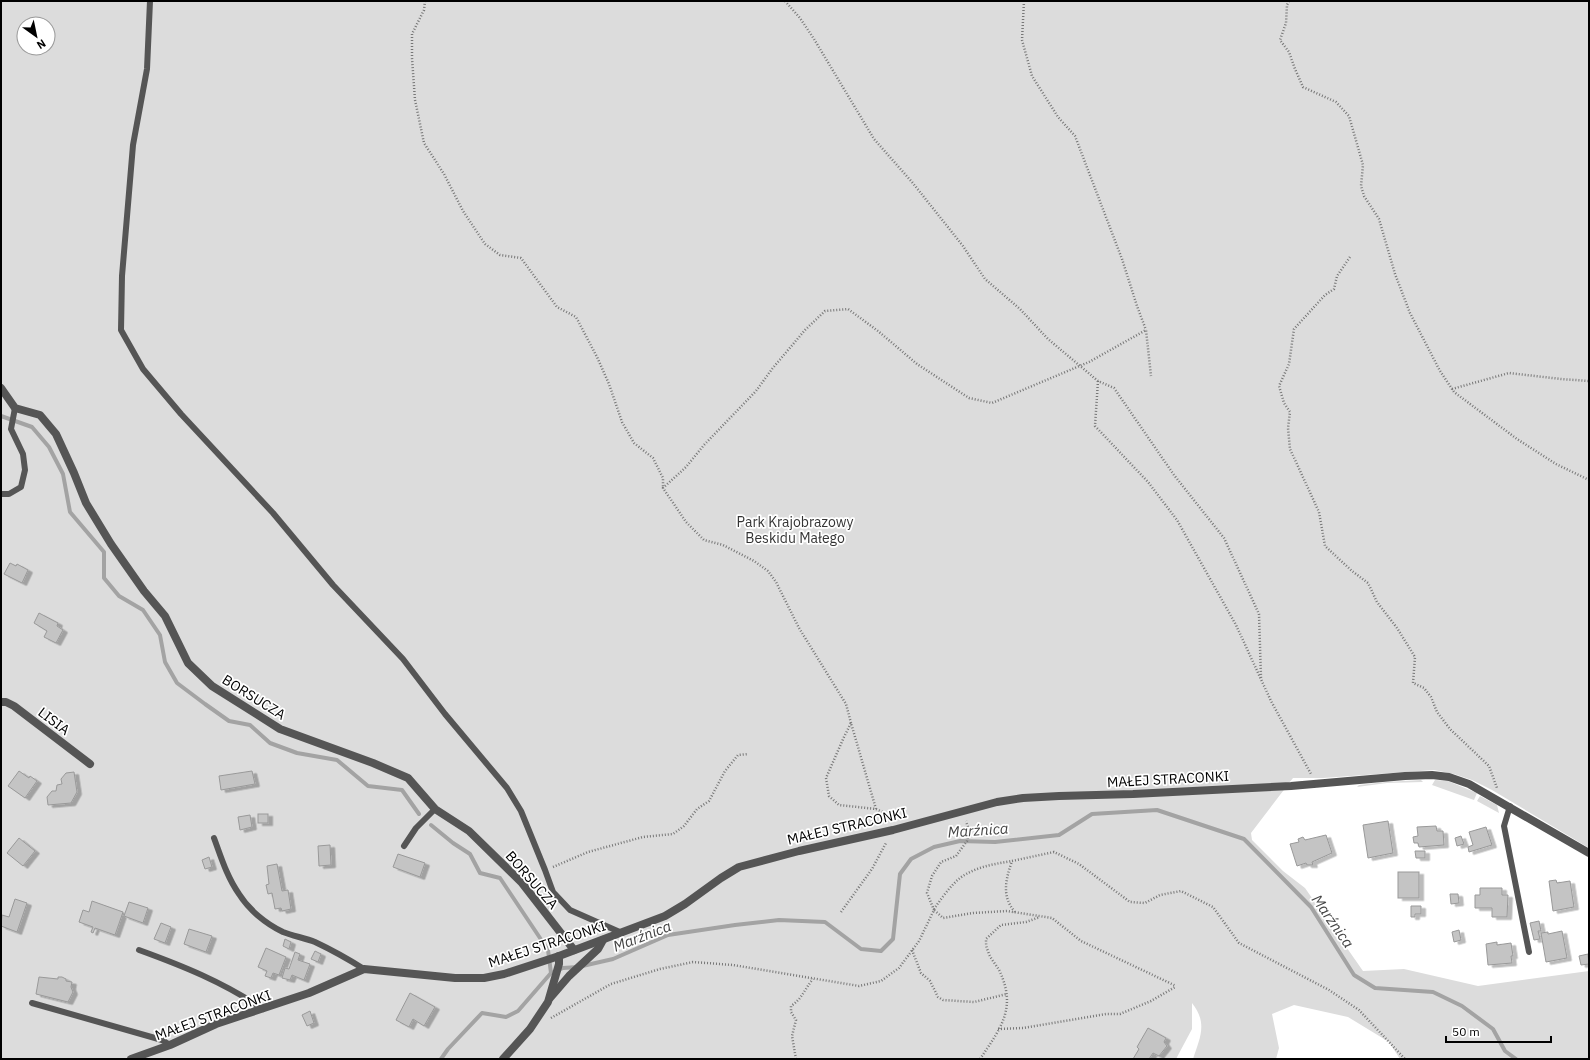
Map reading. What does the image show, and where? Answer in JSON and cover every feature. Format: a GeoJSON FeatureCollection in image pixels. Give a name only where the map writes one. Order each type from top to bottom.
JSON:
{"type":"FeatureCollection","features":[{"type":"Feature","properties":{"kind":"street"},"geometry":{"type":"LineString","coordinates":[[1,388],[14,412]]}},
{"type":"Feature","properties":{"kind":"street","name":"BORSUCZA"},"geometry":{"type":"LineString","coordinates":[[14,412],[40,415],[56,434],[86,503],[111,544],[144,591],[165,616],[188,663],[212,686],[280,729],[373,763],[408,778],[435,809],[469,831],[522,883],[574,950]]}},
{"type":"Feature","properties":{"kind":"street","name":"LISIA"},"geometry":{"type":"LineString","coordinates":[[1,702],[6,702],[14,706],[90,764]]}},
{"type":"Feature","properties":{"kind":"street","name":"MAŁEJ STRACONKI"},"geometry":{"type":"LineString","coordinates":[[131,1059],[170,1045],[216,1024],[309,993],[364,969],[455,978],[484,978],[559,960],[574,950],[665,916],[739,867],[799,851],[892,830],[962,810],[1023,798],[1320,784],[1432,775],[1449,777],[1470,784],[1589,853]]}},
{"type":"Feature","properties":{"kind":"street"},"geometry":{"type":"LineString","coordinates":[[503,1059],[530,1029],[548,1002],[569,976],[598,948],[603,940]]}},
{"type":"Feature","properties":{"kind":"street"},"geometry":{"type":"LineString","coordinates":[[548,1002],[559,960]]}},
{"type":"Feature","properties":{"kind":"lane"},"geometry":{"type":"LineString","coordinates":[[150,1],[148,69],[133,145],[122,276],[121,330],[143,369],[180,414],[273,513],[333,585],[403,659],[445,714],[507,788],[521,811],[545,870],[552,892],[570,910],[622,933]]}},
{"type":"Feature","properties":{"kind":"lane"},"geometry":{"type":"LineString","coordinates":[[1,494],[9,494],[21,487],[25,470],[23,454],[11,428],[14,412]]}},
{"type":"Feature","properties":{"kind":"lane"},"geometry":{"type":"LineString","coordinates":[[1510,806],[1504,826],[1529,952]]}},
{"type":"Feature","properties":{"kind":"lane"},"geometry":{"type":"LineString","coordinates":[[404,846],[416,828],[435,809]]}},
{"type":"Feature","properties":{"kind":"lane"},"geometry":{"type":"LineString","coordinates":[[214,838],[227,874],[239,895],[262,919],[284,932],[313,941],[364,969]]}},
{"type":"Feature","properties":{"kind":"lane"},"geometry":{"type":"LineString","coordinates":[[139,950],[191,969],[223,984],[262,1009]]}},
{"type":"Feature","properties":{"kind":"lane"},"geometry":{"type":"LineString","coordinates":[[32,1003],[162,1040],[170,1045]]}},
{"type":"Feature","properties":{"kind":"path"},"geometry":{"type":"LineString","coordinates":[[425,1],[424,10],[412,34],[415,100],[424,143],[444,174],[463,211],[485,244],[500,256],[521,258],[557,307],[576,316],[609,384],[622,422],[634,443],[653,458],[663,478],[663,488],[686,522],[704,540],[723,545],[768,570],[776,582],[799,628],[846,704],[876,809]]}},
{"type":"Feature","properties":{"kind":"path"},"geometry":{"type":"LineString","coordinates":[[785,1],[800,18],[814,39],[874,139],[963,246],[985,279],[1020,309],[1048,338],[1080,366],[1098,381],[1114,388],[1174,475],[1224,538],[1259,614],[1261,678]]}},
{"type":"Feature","properties":{"kind":"path"},"geometry":{"type":"LineString","coordinates":[[1024,1],[1022,40],[1032,76],[1058,117],[1075,136],[1122,259],[1146,330],[1151,376]]}},
{"type":"Feature","properties":{"kind":"path"},"geometry":{"type":"LineString","coordinates":[[1289,1],[1287,4],[1286,23],[1280,40],[1289,52],[1303,87],[1336,102],[1349,116],[1363,165],[1361,186],[1364,196],[1379,219],[1395,274],[1410,314],[1440,371],[1452,389],[1517,440],[1556,464],[1589,480]]}},
{"type":"Feature","properties":{"kind":"path"},"geometry":{"type":"LineString","coordinates":[[1350,256],[1337,276],[1334,289],[1324,295],[1294,329],[1289,364],[1279,386],[1284,403],[1290,412],[1288,428],[1290,449],[1319,512],[1325,546],[1352,571],[1368,583],[1377,602],[1397,628],[1415,657],[1414,683],[1424,688],[1431,697],[1437,712],[1450,729],[1489,766],[1498,786],[1495,798]]}},
{"type":"Feature","properties":{"kind":"path"},"geometry":{"type":"LineString","coordinates":[[663,488],[686,467],[704,445],[730,420],[756,391],[772,369],[805,330],[825,311],[848,309],[878,331],[917,364],[969,398],[992,403],[1080,366],[1146,330]]}},
{"type":"Feature","properties":{"kind":"path"},"geometry":{"type":"LineString","coordinates":[[1452,389],[1509,373],[1589,381]]}},
{"type":"Feature","properties":{"kind":"path"},"geometry":{"type":"LineString","coordinates":[[1098,381],[1095,426],[1148,482],[1177,520],[1236,625],[1271,701],[1304,762],[1320,784]]}},
{"type":"Feature","properties":{"kind":"path"},"geometry":{"type":"LineString","coordinates":[[852,722],[844,736],[826,778],[829,796],[838,805],[876,809],[892,816],[902,827]]}},
{"type":"Feature","properties":{"kind":"path"},"geometry":{"type":"LineString","coordinates":[[545,870],[588,852],[643,837],[673,834],[684,826],[697,809],[709,801],[725,771],[738,755],[748,754]]}},
{"type":"Feature","properties":{"kind":"path"},"geometry":{"type":"LineString","coordinates":[[962,810],[968,830],[967,841],[956,856],[941,862],[932,876],[927,893],[934,910],[943,918],[973,913],[1007,911],[1052,918],[1081,941],[1176,986],[1151,1001],[1120,1014],[1106,1014],[1023,1028],[998,1029]]}},
{"type":"Feature","properties":{"kind":"path"},"geometry":{"type":"LineString","coordinates":[[841,912],[872,869],[892,830]]}},
{"type":"Feature","properties":{"kind":"path"},"geometry":{"type":"LineString","coordinates":[[548,1019],[574,1006],[611,984],[660,969],[693,962],[733,965],[858,986],[881,981],[899,968],[918,941],[934,910],[959,878],[991,864],[1054,852],[1079,864],[1130,902],[1145,903],[1160,895],[1181,891],[1213,907],[1239,943],[1329,990],[1359,1010],[1405,1059]]}},
{"type":"Feature","properties":{"kind":"path"},"geometry":{"type":"LineString","coordinates":[[1012,861],[1006,880],[1007,896],[1010,906],[1015,912]]}},
{"type":"Feature","properties":{"kind":"path"},"geometry":{"type":"LineString","coordinates":[[980,1059],[1005,1017],[1008,1003],[1005,984],[1000,970],[988,952],[986,939],[1001,925],[1026,922],[1040,916]]}},
{"type":"Feature","properties":{"kind":"path"},"geometry":{"type":"LineString","coordinates":[[912,950],[921,973],[930,981],[938,997],[943,1000],[974,1002],[1007,994]]}},
{"type":"Feature","properties":{"kind":"path"},"geometry":{"type":"LineString","coordinates":[[796,1059],[792,1036],[796,1020],[791,1012],[791,1006],[799,1000],[813,979]]}},
{"type":"Feature","properties":{"kind":"green space","name":"Park Krajobrazowy Beskidu Małego"},"geometry":{"type":"Polygon","coordinates":[[[1,1],[1589,1],[1589,848],[1492,790],[1472,780],[1454,774],[1434,770],[1323,778],[1293,778],[1251,833],[1252,840],[1283,871],[1305,888],[1363,971],[1404,969],[1478,986],[1589,971],[1589,1059],[1400,1059],[1389,1042],[1348,1017],[1294,1005],[1272,1014],[1279,1048],[1276,1059],[1193,1059],[1200,1037],[1201,1024],[1197,1010],[1192,1003],[1192,1029],[1176,1059],[1,1059],[1,1]]]}},
{"type":"Feature","properties":{"kind":"green space"},"geometry":{"type":"Polygon","coordinates":[[[1421,780],[1423,782],[1387,783],[1357,787],[1359,785],[1386,782],[1421,780]]]}},
{"type":"Feature","properties":{"kind":"green space"},"geometry":{"type":"Polygon","coordinates":[[[1435,780],[1448,781],[1477,793],[1474,800],[1432,785],[1435,780]]]}},
{"type":"Feature","properties":{"kind":"green space"},"geometry":{"type":"Polygon","coordinates":[[[1480,796],[1497,805],[1499,813],[1477,801],[1480,796]]]}},
{"type":"Feature","properties":{"kind":"building"},"geometry":{"type":"Polygon","coordinates":[[[10,563],[16,566],[17,564],[28,570],[22,583],[4,574],[10,563]]]}},
{"type":"Feature","properties":{"kind":"building"},"geometry":{"type":"Polygon","coordinates":[[[39,613],[58,623],[57,626],[63,630],[56,643],[44,637],[47,631],[34,623],[39,613]]]}},
{"type":"Feature","properties":{"kind":"building"},"geometry":{"type":"Polygon","coordinates":[[[19,771],[29,778],[30,776],[37,781],[25,798],[8,786],[19,771]]]}},
{"type":"Feature","properties":{"kind":"building"},"geometry":{"type":"Polygon","coordinates":[[[252,771],[255,784],[221,790],[219,776],[252,771]]]}},
{"type":"Feature","properties":{"kind":"building"},"geometry":{"type":"Polygon","coordinates":[[[74,772],[77,792],[71,803],[48,805],[47,797],[52,791],[56,791],[57,785],[62,784],[61,779],[66,773],[74,772]]]}},
{"type":"Feature","properties":{"kind":"building"},"geometry":{"type":"Polygon","coordinates":[[[258,814],[268,814],[268,823],[258,823],[258,814]]]}},
{"type":"Feature","properties":{"kind":"building"},"geometry":{"type":"Polygon","coordinates":[[[250,815],[252,827],[240,830],[238,817],[250,815]]]}},
{"type":"Feature","properties":{"kind":"building"},"geometry":{"type":"Polygon","coordinates":[[[1388,821],[1393,853],[1368,858],[1363,825],[1388,821]]]}},
{"type":"Feature","properties":{"kind":"building"},"geometry":{"type":"Polygon","coordinates":[[[1436,826],[1437,831],[1443,831],[1444,845],[1419,847],[1418,843],[1414,843],[1413,837],[1418,836],[1417,827],[1436,826]]]}},
{"type":"Feature","properties":{"kind":"building"},"geometry":{"type":"Polygon","coordinates":[[[1486,827],[1492,845],[1469,852],[1468,847],[1473,845],[1469,832],[1486,827]]]}},
{"type":"Feature","properties":{"kind":"building"},"geometry":{"type":"Polygon","coordinates":[[[1326,835],[1332,853],[1312,862],[1313,865],[1307,865],[1306,863],[1297,866],[1290,844],[1299,842],[1298,839],[1303,837],[1305,840],[1326,835]]]}},
{"type":"Feature","properties":{"kind":"building"},"geometry":{"type":"Polygon","coordinates":[[[1461,836],[1464,844],[1457,846],[1455,838],[1461,836]]]}},
{"type":"Feature","properties":{"kind":"building"},"geometry":{"type":"Polygon","coordinates":[[[19,838],[35,851],[23,866],[7,853],[19,838]]]}},
{"type":"Feature","properties":{"kind":"building"},"geometry":{"type":"Polygon","coordinates":[[[330,845],[331,865],[319,866],[318,846],[330,845]]]}},
{"type":"Feature","properties":{"kind":"building"},"geometry":{"type":"Polygon","coordinates":[[[1415,851],[1425,851],[1425,858],[1416,858],[1415,851]]]}},
{"type":"Feature","properties":{"kind":"building"},"geometry":{"type":"Polygon","coordinates":[[[398,854],[425,863],[420,877],[393,867],[398,854]]]}},
{"type":"Feature","properties":{"kind":"building"},"geometry":{"type":"Polygon","coordinates":[[[209,857],[212,867],[205,869],[202,860],[209,857]]]}},
{"type":"Feature","properties":{"kind":"building"},"geometry":{"type":"Polygon","coordinates":[[[277,864],[282,891],[288,890],[291,909],[282,911],[281,908],[275,909],[272,893],[268,894],[266,885],[269,884],[267,866],[277,864]]]}},
{"type":"Feature","properties":{"kind":"building"},"geometry":{"type":"Polygon","coordinates":[[[1398,872],[1419,872],[1419,898],[1398,898],[1398,872]]]}},
{"type":"Feature","properties":{"kind":"building"},"geometry":{"type":"Polygon","coordinates":[[[1556,880],[1557,883],[1570,881],[1574,907],[1553,911],[1549,881],[1556,880]]]}},
{"type":"Feature","properties":{"kind":"building"},"geometry":{"type":"Polygon","coordinates":[[[1480,888],[1502,888],[1502,895],[1508,895],[1507,917],[1492,917],[1492,908],[1475,908],[1475,895],[1480,895],[1480,888]]]}},
{"type":"Feature","properties":{"kind":"building"},"geometry":{"type":"Polygon","coordinates":[[[1450,894],[1458,894],[1459,903],[1451,904],[1450,894]]]}},
{"type":"Feature","properties":{"kind":"building"},"geometry":{"type":"Polygon","coordinates":[[[15,899],[27,903],[17,932],[1,926],[2,915],[9,917],[15,899]]]}},
{"type":"Feature","properties":{"kind":"building"},"geometry":{"type":"Polygon","coordinates":[[[92,901],[123,912],[115,935],[95,928],[93,933],[91,932],[93,927],[79,922],[83,910],[89,912],[92,901]]]}},
{"type":"Feature","properties":{"kind":"building"},"geometry":{"type":"Polygon","coordinates":[[[129,902],[148,908],[143,923],[124,916],[129,902]]]}},
{"type":"Feature","properties":{"kind":"building"},"geometry":{"type":"Polygon","coordinates":[[[1411,906],[1421,906],[1421,914],[1415,914],[1415,917],[1411,917],[1411,906]]]}},
{"type":"Feature","properties":{"kind":"building"},"geometry":{"type":"Polygon","coordinates":[[[1539,921],[1541,931],[1538,931],[1540,939],[1534,940],[1530,923],[1539,921]]]}},
{"type":"Feature","properties":{"kind":"building"},"geometry":{"type":"Polygon","coordinates":[[[161,923],[171,927],[165,943],[154,939],[161,923]]]}},
{"type":"Feature","properties":{"kind":"building"},"geometry":{"type":"Polygon","coordinates":[[[189,929],[212,936],[206,952],[184,944],[189,929]]]}},
{"type":"Feature","properties":{"kind":"building"},"geometry":{"type":"Polygon","coordinates":[[[1459,930],[1461,940],[1454,942],[1452,932],[1459,930]]]}},
{"type":"Feature","properties":{"kind":"building"},"geometry":{"type":"Polygon","coordinates":[[[1562,931],[1567,958],[1546,962],[1541,933],[1548,932],[1548,934],[1562,931]]]}},
{"type":"Feature","properties":{"kind":"building"},"geometry":{"type":"Polygon","coordinates":[[[285,939],[291,942],[289,949],[283,946],[285,939]]]}},
{"type":"Feature","properties":{"kind":"building"},"geometry":{"type":"Polygon","coordinates":[[[1497,942],[1497,945],[1511,943],[1513,956],[1511,956],[1512,963],[1488,965],[1486,944],[1497,942]]]}},
{"type":"Feature","properties":{"kind":"building"},"geometry":{"type":"Polygon","coordinates":[[[266,948],[286,957],[279,975],[273,973],[271,978],[265,976],[267,971],[258,967],[266,948]]]}},
{"type":"Feature","properties":{"kind":"building"},"geometry":{"type":"Polygon","coordinates":[[[315,951],[321,954],[318,962],[311,959],[315,951]]]}},
{"type":"Feature","properties":{"kind":"building"},"geometry":{"type":"Polygon","coordinates":[[[295,952],[300,954],[298,960],[310,964],[304,980],[292,975],[290,980],[282,978],[285,968],[289,969],[295,952]]]}},
{"type":"Feature","properties":{"kind":"building"},"geometry":{"type":"Polygon","coordinates":[[[1588,954],[1589,964],[1581,965],[1579,956],[1588,954]]]}},
{"type":"Feature","properties":{"kind":"building"},"geometry":{"type":"Polygon","coordinates":[[[39,977],[58,979],[58,977],[62,977],[66,979],[66,981],[72,982],[71,987],[73,992],[68,1002],[36,994],[39,977]]]}},
{"type":"Feature","properties":{"kind":"building"},"geometry":{"type":"Polygon","coordinates":[[[410,993],[435,1007],[424,1026],[413,1019],[409,1027],[396,1020],[410,993]]]}},
{"type":"Feature","properties":{"kind":"building"},"geometry":{"type":"Polygon","coordinates":[[[310,1011],[314,1023],[307,1026],[302,1015],[310,1011]]]}},
{"type":"Feature","properties":{"kind":"building"},"geometry":{"type":"Polygon","coordinates":[[[1148,1028],[1166,1038],[1164,1042],[1167,1046],[1159,1056],[1153,1053],[1149,1059],[1133,1059],[1139,1049],[1137,1047],[1148,1028]]]}},
{"type":"Feature","properties":{"kind":"waterway"},"geometry":{"type":"LineString","coordinates":[[1,416],[32,427],[49,447],[63,474],[70,512],[104,552],[104,578],[119,596],[143,610],[160,635],[165,662],[177,683],[229,721],[250,725],[270,743],[297,753],[337,760],[368,786],[402,790],[419,814]]}},
{"type":"Feature","properties":{"kind":"waterway","name":"Marźnica"},"geometry":{"type":"LineString","coordinates":[[441,1059],[448,1049],[482,1013],[506,1017],[518,1011],[551,973],[563,968],[578,967],[613,959],[668,935],[779,920],[825,922],[861,949],[881,951],[893,939],[900,874],[911,859],[934,847],[960,841],[995,842],[1059,835],[1092,814],[1157,810],[1244,839],[1311,907],[1354,975],[1375,988],[1433,992],[1462,1006],[1493,1029],[1505,1051],[1516,1059]]}},
{"type":"Feature","properties":{"kind":"waterway"},"geometry":{"type":"LineString","coordinates":[[431,825],[453,843],[470,854],[480,873],[500,878],[548,950],[551,973]]}}]}
